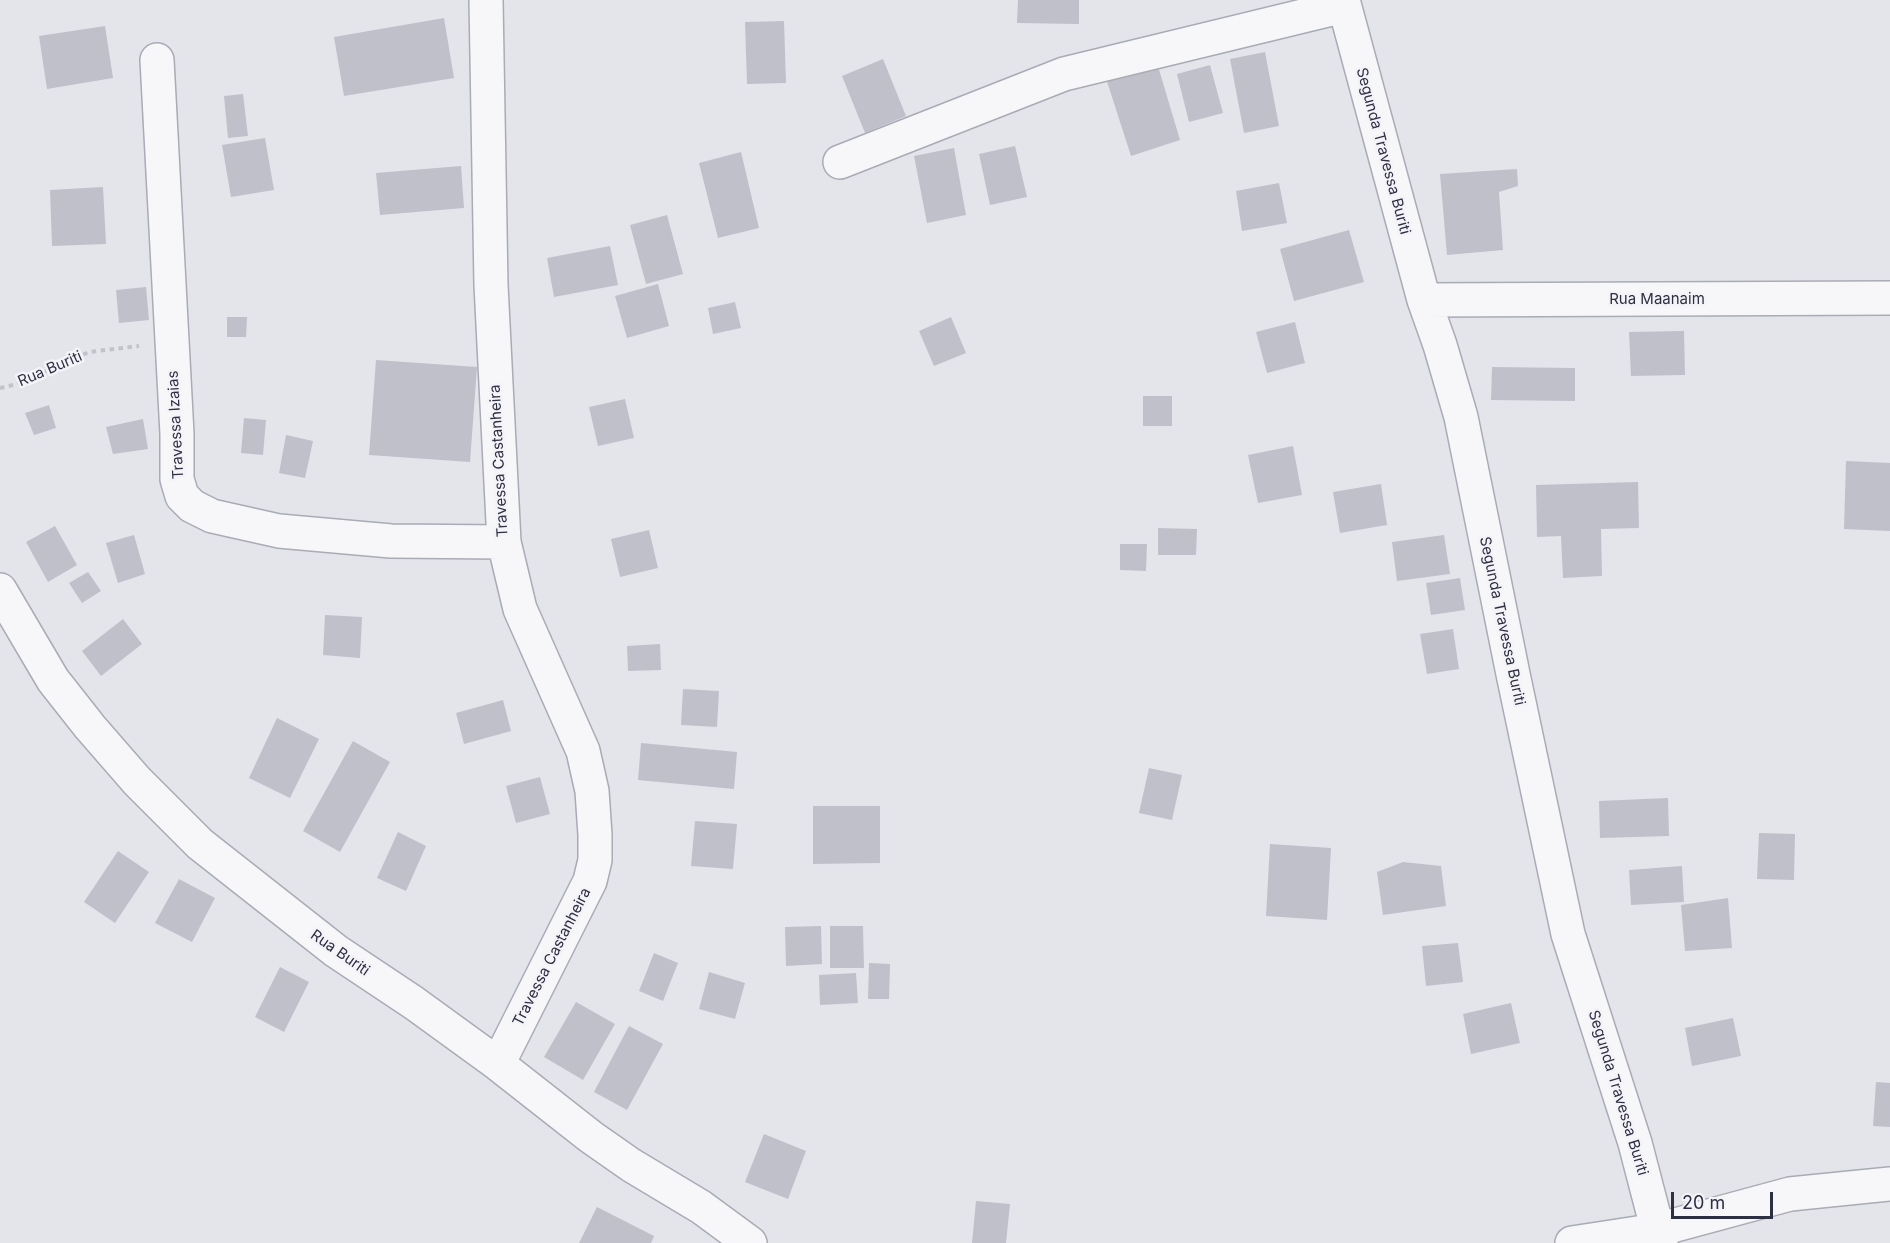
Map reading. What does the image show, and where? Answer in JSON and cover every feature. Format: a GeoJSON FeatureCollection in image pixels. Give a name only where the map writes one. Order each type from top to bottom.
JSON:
{"type":"FeatureCollection","features":[{"type":"Feature","properties":{"kind":"street","name":"Travessa Castanheira"},"geometry":{"type":"LineString","coordinates":[[486,0],[491,285],[504,543],[520,609],[583,751],[592,791],[595,860],[582,901],[498,1064]]}},
{"type":"Feature","properties":{"kind":"street"},"geometry":{"type":"LineString","coordinates":[[840,162],[1064,74],[1344,3]]}},
{"type":"Feature","properties":{"kind":"street","name":"Segunda Travessa Buriti"},"geometry":{"type":"LineString","coordinates":[[1344,3],[1424,300],[1461,417],[1496,595],[1568,934],[1635,1143],[1659,1236]]}},
{"type":"Feature","properties":{"kind":"street","name":"Travessa Izaias"},"geometry":{"type":"LineString","coordinates":[[157,60],[179,491],[192,506],[212,516],[279,531],[392,542],[504,543]]}},
{"type":"Feature","properties":{"kind":"street","name":"Rua Maanaim"},"geometry":{"type":"LineString","coordinates":[[1424,300],[1890,298]]}},
{"type":"Feature","properties":{"kind":"street","name":"Rua Buriti"},"geometry":{"type":"LineString","coordinates":[[0,590],[53,680],[90,727],[137,781],[200,844],[336,951],[414,1003],[498,1064],[591,1137],[631,1165],[701,1207],[750,1243]]}},
{"type":"Feature","properties":{"kind":"street"},"geometry":{"type":"LineString","coordinates":[[1572,1243],[1659,1236],[1790,1194],[1890,1184]]}},
{"type":"Feature","properties":{"kind":"path","name":"Rua Buriti"},"geometry":{"type":"LineString","coordinates":[[0,388],[17,384],[89,352],[172,342]]}},
{"type":"Feature","properties":{"kind":"building"},"geometry":{"type":"Polygon","coordinates":[[[1018,0],[1079,0],[1079,24],[1017,23],[1018,0]]]}},
{"type":"Feature","properties":{"kind":"building"},"geometry":{"type":"Polygon","coordinates":[[[444,18],[454,78],[344,96],[334,37],[444,18]]]}},
{"type":"Feature","properties":{"kind":"building"},"geometry":{"type":"Polygon","coordinates":[[[784,21],[786,83],[747,84],[745,22],[784,21]]]}},
{"type":"Feature","properties":{"kind":"building"},"geometry":{"type":"Polygon","coordinates":[[[105,26],[113,78],[47,89],[39,36],[105,26]]]}},
{"type":"Feature","properties":{"kind":"building"},"geometry":{"type":"Polygon","coordinates":[[[1265,52],[1279,126],[1244,133],[1230,59],[1265,52]]]}},
{"type":"Feature","properties":{"kind":"building"},"geometry":{"type":"Polygon","coordinates":[[[1155,56],[1180,140],[1131,156],[1104,72],[1155,56]]]}},
{"type":"Feature","properties":{"kind":"building"},"geometry":{"type":"Polygon","coordinates":[[[883,59],[906,116],[865,133],[842,76],[883,59]]]}},
{"type":"Feature","properties":{"kind":"building"},"geometry":{"type":"Polygon","coordinates":[[[1210,65],[1223,113],[1189,122],[1177,74],[1210,65]]]}},
{"type":"Feature","properties":{"kind":"building"},"geometry":{"type":"Polygon","coordinates":[[[243,94],[248,136],[228,138],[224,96],[243,94]]]}},
{"type":"Feature","properties":{"kind":"building"},"geometry":{"type":"Polygon","coordinates":[[[265,138],[274,190],[231,197],[222,145],[265,138]]]}},
{"type":"Feature","properties":{"kind":"building"},"geometry":{"type":"Polygon","coordinates":[[[1015,146],[1027,197],[990,205],[979,154],[1015,146]]]}},
{"type":"Feature","properties":{"kind":"building"},"geometry":{"type":"Polygon","coordinates":[[[954,148],[966,215],[927,223],[914,156],[954,148]]]}},
{"type":"Feature","properties":{"kind":"building"},"geometry":{"type":"Polygon","coordinates":[[[741,152],[759,228],[718,238],[699,163],[741,152]]]}},
{"type":"Feature","properties":{"kind":"building"},"geometry":{"type":"Polygon","coordinates":[[[461,166],[464,208],[380,215],[376,173],[461,166]]]}},
{"type":"Feature","properties":{"kind":"building"},"geometry":{"type":"Polygon","coordinates":[[[1517,169],[1518,186],[1499,192],[1503,250],[1447,255],[1440,174],[1517,169]]]}},
{"type":"Feature","properties":{"kind":"building"},"geometry":{"type":"Polygon","coordinates":[[[1279,183],[1287,223],[1242,231],[1236,191],[1279,183]]]}},
{"type":"Feature","properties":{"kind":"building"},"geometry":{"type":"Polygon","coordinates":[[[103,187],[106,244],[52,246],[50,190],[103,187]]]}},
{"type":"Feature","properties":{"kind":"building"},"geometry":{"type":"Polygon","coordinates":[[[667,215],[683,274],[646,284],[630,225],[667,215]]]}},
{"type":"Feature","properties":{"kind":"building"},"geometry":{"type":"Polygon","coordinates":[[[1349,230],[1364,282],[1294,301],[1280,249],[1349,230]]]}},
{"type":"Feature","properties":{"kind":"building"},"geometry":{"type":"Polygon","coordinates":[[[610,246],[618,285],[554,297],[547,258],[610,246]]]}},
{"type":"Feature","properties":{"kind":"building"},"geometry":{"type":"Polygon","coordinates":[[[658,284],[669,326],[627,338],[615,296],[658,284]]]}},
{"type":"Feature","properties":{"kind":"building"},"geometry":{"type":"Polygon","coordinates":[[[146,287],[149,320],[119,323],[116,290],[146,287]]]}},
{"type":"Feature","properties":{"kind":"building"},"geometry":{"type":"Polygon","coordinates":[[[735,302],[741,328],[713,334],[708,308],[735,302]]]}},
{"type":"Feature","properties":{"kind":"building"},"geometry":{"type":"Polygon","coordinates":[[[227,317],[247,317],[246,337],[227,337],[227,317]]]}},
{"type":"Feature","properties":{"kind":"building"},"geometry":{"type":"Polygon","coordinates":[[[951,317],[966,353],[934,366],[919,331],[951,317]]]}},
{"type":"Feature","properties":{"kind":"building"},"geometry":{"type":"Polygon","coordinates":[[[1295,322],[1305,363],[1267,373],[1256,332],[1295,322]]]}},
{"type":"Feature","properties":{"kind":"building"},"geometry":{"type":"Polygon","coordinates":[[[1684,331],[1685,375],[1631,376],[1629,332],[1684,331]]]}},
{"type":"Feature","properties":{"kind":"building"},"geometry":{"type":"Polygon","coordinates":[[[376,360],[477,367],[470,462],[369,455],[376,360]]]}},
{"type":"Feature","properties":{"kind":"building"},"geometry":{"type":"Polygon","coordinates":[[[1492,367],[1575,368],[1575,401],[1491,400],[1492,367]]]}},
{"type":"Feature","properties":{"kind":"building"},"geometry":{"type":"Polygon","coordinates":[[[1143,396],[1172,396],[1172,426],[1143,426],[1143,396]]]}},
{"type":"Feature","properties":{"kind":"building"},"geometry":{"type":"Polygon","coordinates":[[[625,399],[634,438],[598,446],[589,407],[625,399]]]}},
{"type":"Feature","properties":{"kind":"building"},"geometry":{"type":"Polygon","coordinates":[[[49,405],[56,428],[34,435],[25,413],[49,405]]]}},
{"type":"Feature","properties":{"kind":"building"},"geometry":{"type":"Polygon","coordinates":[[[244,418],[266,420],[263,455],[241,453],[244,418]]]}},
{"type":"Feature","properties":{"kind":"building"},"geometry":{"type":"Polygon","coordinates":[[[143,419],[148,449],[113,454],[106,427],[143,419]]]}},
{"type":"Feature","properties":{"kind":"building"},"geometry":{"type":"Polygon","coordinates":[[[286,435],[313,441],[305,478],[279,473],[286,435]]]}},
{"type":"Feature","properties":{"kind":"building"},"geometry":{"type":"Polygon","coordinates":[[[1293,446],[1302,495],[1258,503],[1248,455],[1293,446]]]}},
{"type":"Feature","properties":{"kind":"building"},"geometry":{"type":"Polygon","coordinates":[[[1846,461],[1890,463],[1890,531],[1844,529],[1846,461]]]}},
{"type":"Feature","properties":{"kind":"building"},"geometry":{"type":"Polygon","coordinates":[[[1638,482],[1639,528],[1601,529],[1602,576],[1563,578],[1561,536],[1537,537],[1536,485],[1638,482]]]}},
{"type":"Feature","properties":{"kind":"building"},"geometry":{"type":"Polygon","coordinates":[[[1381,484],[1387,525],[1340,533],[1333,492],[1381,484]]]}},
{"type":"Feature","properties":{"kind":"building"},"geometry":{"type":"Polygon","coordinates":[[[55,526],[77,565],[48,582],[26,542],[55,526]]]}},
{"type":"Feature","properties":{"kind":"building"},"geometry":{"type":"Polygon","coordinates":[[[1158,528],[1197,529],[1196,555],[1158,555],[1158,528]]]}},
{"type":"Feature","properties":{"kind":"building"},"geometry":{"type":"Polygon","coordinates":[[[649,530],[658,568],[620,577],[611,539],[649,530]]]}},
{"type":"Feature","properties":{"kind":"building"},"geometry":{"type":"Polygon","coordinates":[[[134,535],[145,574],[118,583],[106,543],[134,535]]]}},
{"type":"Feature","properties":{"kind":"building"},"geometry":{"type":"Polygon","coordinates":[[[1444,535],[1450,574],[1397,581],[1392,542],[1444,535]]]}},
{"type":"Feature","properties":{"kind":"building"},"geometry":{"type":"Polygon","coordinates":[[[1120,544],[1147,544],[1146,571],[1120,570],[1120,544]]]}},
{"type":"Feature","properties":{"kind":"building"},"geometry":{"type":"Polygon","coordinates":[[[88,572],[101,591],[82,603],[69,583],[88,572]]]}},
{"type":"Feature","properties":{"kind":"building"},"geometry":{"type":"Polygon","coordinates":[[[1460,578],[1465,610],[1431,615],[1426,583],[1460,578]]]}},
{"type":"Feature","properties":{"kind":"building"},"geometry":{"type":"Polygon","coordinates":[[[325,615],[362,617],[360,658],[323,655],[325,615]]]}},
{"type":"Feature","properties":{"kind":"building"},"geometry":{"type":"Polygon","coordinates":[[[123,619],[142,644],[101,676],[82,651],[123,619]]]}},
{"type":"Feature","properties":{"kind":"building"},"geometry":{"type":"Polygon","coordinates":[[[1453,629],[1459,669],[1427,674],[1420,634],[1453,629]]]}},
{"type":"Feature","properties":{"kind":"building"},"geometry":{"type":"Polygon","coordinates":[[[660,644],[661,670],[628,671],[627,646],[660,644]]]}},
{"type":"Feature","properties":{"kind":"building"},"geometry":{"type":"Polygon","coordinates":[[[683,689],[719,691],[717,727],[681,725],[683,689]]]}},
{"type":"Feature","properties":{"kind":"building"},"geometry":{"type":"Polygon","coordinates":[[[503,700],[511,731],[464,744],[456,713],[503,700]]]}},
{"type":"Feature","properties":{"kind":"building"},"geometry":{"type":"Polygon","coordinates":[[[277,718],[319,739],[290,798],[249,778],[277,718]]]}},
{"type":"Feature","properties":{"kind":"building"},"geometry":{"type":"Polygon","coordinates":[[[353,741],[390,762],[340,852],[303,831],[353,741]]]}},
{"type":"Feature","properties":{"kind":"building"},"geometry":{"type":"Polygon","coordinates":[[[641,743],[737,752],[734,789],[638,780],[641,743]]]}},
{"type":"Feature","properties":{"kind":"building"},"geometry":{"type":"Polygon","coordinates":[[[1149,768],[1182,775],[1172,820],[1139,813],[1149,768]]]}},
{"type":"Feature","properties":{"kind":"building"},"geometry":{"type":"Polygon","coordinates":[[[540,777],[550,814],[516,823],[506,786],[540,777]]]}},
{"type":"Feature","properties":{"kind":"building"},"geometry":{"type":"Polygon","coordinates":[[[1668,798],[1669,836],[1600,838],[1599,801],[1668,798]]]}},
{"type":"Feature","properties":{"kind":"building"},"geometry":{"type":"Polygon","coordinates":[[[813,806],[880,806],[880,863],[813,864],[813,806]]]}},
{"type":"Feature","properties":{"kind":"building"},"geometry":{"type":"Polygon","coordinates":[[[695,821],[737,824],[733,869],[691,866],[695,821]]]}},
{"type":"Feature","properties":{"kind":"building"},"geometry":{"type":"Polygon","coordinates":[[[398,832],[426,846],[406,891],[377,878],[398,832]]]}},
{"type":"Feature","properties":{"kind":"building"},"geometry":{"type":"Polygon","coordinates":[[[1759,833],[1795,834],[1794,880],[1757,879],[1759,833]]]}},
{"type":"Feature","properties":{"kind":"building"},"geometry":{"type":"Polygon","coordinates":[[[1270,844],[1331,848],[1327,920],[1266,916],[1270,844]]]}},
{"type":"Feature","properties":{"kind":"building"},"geometry":{"type":"Polygon","coordinates":[[[118,851],[149,872],[115,923],[84,902],[118,851]]]}},
{"type":"Feature","properties":{"kind":"building"},"geometry":{"type":"Polygon","coordinates":[[[1403,862],[1441,866],[1446,906],[1383,915],[1377,872],[1403,862]]]}},
{"type":"Feature","properties":{"kind":"building"},"geometry":{"type":"Polygon","coordinates":[[[1682,866],[1684,902],[1631,905],[1629,870],[1682,866]]]}},
{"type":"Feature","properties":{"kind":"building"},"geometry":{"type":"Polygon","coordinates":[[[179,879],[215,898],[192,942],[155,923],[179,879]]]}},
{"type":"Feature","properties":{"kind":"building"},"geometry":{"type":"Polygon","coordinates":[[[1728,898],[1732,948],[1685,951],[1681,905],[1728,898]]]}},
{"type":"Feature","properties":{"kind":"building"},"geometry":{"type":"Polygon","coordinates":[[[821,926],[822,964],[786,966],[785,927],[821,926]]]}},
{"type":"Feature","properties":{"kind":"building"},"geometry":{"type":"Polygon","coordinates":[[[830,926],[863,926],[864,968],[830,968],[830,926]]]}},
{"type":"Feature","properties":{"kind":"building"},"geometry":{"type":"Polygon","coordinates":[[[1458,943],[1463,982],[1426,986],[1422,946],[1458,943]]]}},
{"type":"Feature","properties":{"kind":"building"},"geometry":{"type":"Polygon","coordinates":[[[654,953],[678,963],[663,1001],[639,991],[654,953]]]}},
{"type":"Feature","properties":{"kind":"building"},"geometry":{"type":"Polygon","coordinates":[[[869,963],[890,964],[889,999],[868,999],[869,963]]]}},
{"type":"Feature","properties":{"kind":"building"},"geometry":{"type":"Polygon","coordinates":[[[280,967],[309,982],[284,1032],[255,1017],[280,967]]]}},
{"type":"Feature","properties":{"kind":"building"},"geometry":{"type":"Polygon","coordinates":[[[709,972],[745,983],[735,1019],[699,1009],[709,972]]]}},
{"type":"Feature","properties":{"kind":"building"},"geometry":{"type":"Polygon","coordinates":[[[856,973],[858,1003],[820,1005],[819,975],[856,973]]]}},
{"type":"Feature","properties":{"kind":"building"},"geometry":{"type":"Polygon","coordinates":[[[576,1002],[615,1024],[583,1080],[544,1057],[576,1002]]]}},
{"type":"Feature","properties":{"kind":"building"},"geometry":{"type":"Polygon","coordinates":[[[1511,1003],[1520,1043],[1471,1054],[1463,1014],[1511,1003]]]}},
{"type":"Feature","properties":{"kind":"building"},"geometry":{"type":"Polygon","coordinates":[[[1733,1018],[1741,1056],[1692,1066],[1685,1028],[1733,1018]]]}},
{"type":"Feature","properties":{"kind":"building"},"geometry":{"type":"Polygon","coordinates":[[[629,1026],[663,1044],[627,1110],[594,1092],[629,1026]]]}},
{"type":"Feature","properties":{"kind":"building"},"geometry":{"type":"Polygon","coordinates":[[[1876,1082],[1890,1083],[1890,1127],[1873,1126],[1876,1082]]]}},
{"type":"Feature","properties":{"kind":"building"},"geometry":{"type":"Polygon","coordinates":[[[764,1134],[806,1151],[788,1199],[745,1182],[764,1134]]]}},
{"type":"Feature","properties":{"kind":"building"},"geometry":{"type":"Polygon","coordinates":[[[976,1201],[1010,1204],[1006,1243],[972,1243],[976,1201]]]}},
{"type":"Feature","properties":{"kind":"building"},"geometry":{"type":"Polygon","coordinates":[[[597,1207],[654,1236],[651,1243],[579,1243],[597,1207]]]}}]}
